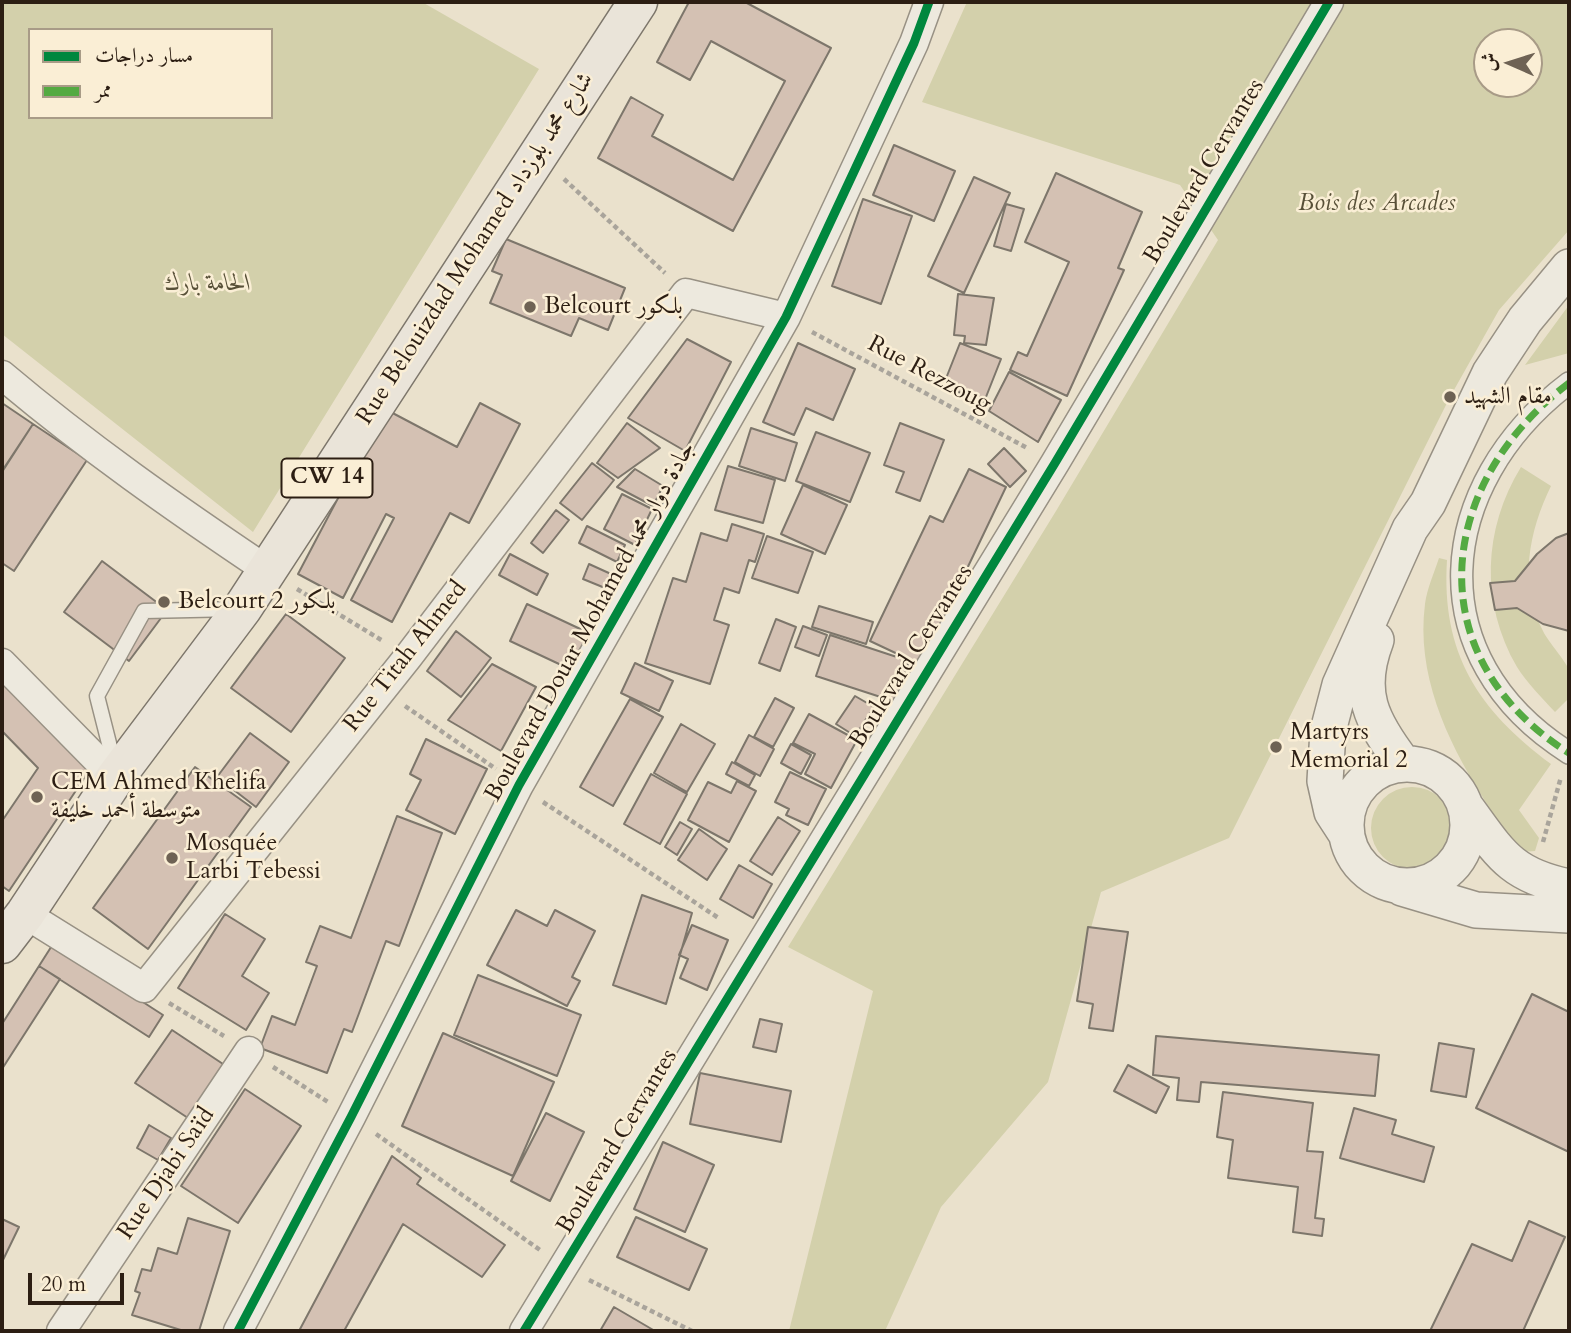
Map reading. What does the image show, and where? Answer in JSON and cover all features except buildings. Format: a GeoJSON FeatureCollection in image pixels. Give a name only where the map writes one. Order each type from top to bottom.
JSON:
{"type":"FeatureCollection","features":[{"type":"Feature","properties":{"kind":"main road","name":"Rue Belouizdad Mohamed شارع محمد بلوزداد"},"geometry":{"type":"LineString","coordinates":[[10,929],[116,777],[242,609],[638,2]]}},
{"type":"Feature","properties":{"kind":"street","name":"Boulevard Douar Mohamed جادة دوار محمد"},"geometry":{"type":"LineString","coordinates":[[238,1331],[351,1117],[519,785],[786,317],[914,43],[929,2]]}},
{"type":"Feature","properties":{"kind":"street","name":"Boulevard Cervantes"},"geometry":{"type":"LineString","coordinates":[[524,1331],[1055,463],[1329,2]]}},
{"type":"Feature","properties":{"kind":"street"},"geometry":{"type":"LineString","coordinates":[[1569,267],[1525,320],[1490,373],[1428,503],[1406,536],[1340,685],[1328,731],[1325,781],[1332,812],[1345,832],[1351,851],[1362,868],[1379,881],[1476,910],[1569,915]]}},
{"type":"Feature","properties":{"kind":"street"},"geometry":{"type":"LineString","coordinates":[[686,293],[786,317]]}},
{"type":"Feature","properties":{"kind":"street","name":"Rue Titah Ahmed"},"geometry":{"type":"LineString","coordinates":[[144,988],[408,657],[686,293]]}},
{"type":"Feature","properties":{"kind":"street"},"geometry":{"type":"LineString","coordinates":[[2,375],[53,418],[169,504],[267,570]]}},
{"type":"Feature","properties":{"kind":"street"},"geometry":{"type":"LineString","coordinates":[[1569,383],[1545,403],[1502,450],[1481,488],[1464,532],[1460,570],[1461,603],[1470,636],[1490,675],[1515,709],[1546,739],[1569,753]]}},
{"type":"Feature","properties":{"kind":"street"},"geometry":{"type":"LineString","coordinates":[[1403,763],[1373,716],[1366,684],[1373,648],[1419,539],[1428,503]]}},
{"type":"Feature","properties":{"kind":"street"},"geometry":{"type":"LineString","coordinates":[[2,663],[116,777]]}},
{"type":"Feature","properties":{"kind":"street"},"geometry":{"type":"LineString","coordinates":[[1345,832],[1346,812],[1354,793],[1366,778],[1384,767],[1403,763],[1434,769],[1458,791],[1465,806],[1505,859],[1533,877],[1569,887]]}},
{"type":"Feature","properties":{"kind":"street"},"geometry":{"type":"LineString","coordinates":[[1399,887],[1433,881],[1454,864],[1466,841],[1468,824],[1465,806]]}},
{"type":"Feature","properties":{"kind":"street"},"geometry":{"type":"LineString","coordinates":[[10,929],[144,988]]}},
{"type":"Feature","properties":{"kind":"street","name":"Rue Djabi Saïd"},"geometry":{"type":"LineString","coordinates":[[61,1331],[249,1051]]}},
{"type":"Feature","properties":{"kind":"lane"},"geometry":{"type":"LineString","coordinates":[[116,777],[97,696],[144,611],[242,609]]}},
{"type":"Feature","properties":{"kind":"path"},"geometry":{"type":"LineString","coordinates":[[537,155],[686,293]]}},
{"type":"Feature","properties":{"kind":"path"},"geometry":{"type":"LineString","coordinates":[[267,570],[408,657]]}},
{"type":"Feature","properties":{"kind":"path"},"geometry":{"type":"LineString","coordinates":[[382,689],[519,785],[720,919]]}},
{"type":"Feature","properties":{"kind":"path"},"geometry":{"type":"LineString","coordinates":[[1533,877],[1569,753]]}},
{"type":"Feature","properties":{"kind":"path"},"geometry":{"type":"LineString","coordinates":[[144,988],[351,1117],[565,1268],[692,1331]]}},
{"type":"Feature","properties":{"kind":"green space","name":"الحامة بارك"},"geometry":{"type":"Polygon","coordinates":[[[2,2],[422,2],[539,69],[253,532],[2,334],[2,2]]]}},
{"type":"Feature","properties":{"kind":"green space","name":"Bois des Arcades"},"geometry":{"type":"Polygon","coordinates":[[[967,2],[1569,2],[1569,230],[1499,310],[1450,397],[1229,838],[1101,892],[1048,1082],[941,1207],[885,1331],[789,1331],[873,991],[788,947],[1056,511],[1218,240],[1180,185],[922,102],[967,2]]]}},
{"type":"Feature","properties":{"kind":"green space"},"geometry":{"type":"Polygon","coordinates":[[[1569,305],[1569,353],[1525,365],[1569,305]]]}},
{"type":"Feature","properties":{"kind":"green space"},"geometry":{"type":"Polygon","coordinates":[[[1521,467],[1551,486],[1532,539],[1529,576],[1535,613],[1546,636],[1569,671],[1569,698],[1555,712],[1517,667],[1505,643],[1492,592],[1493,541],[1499,515],[1521,467]]]}},
{"type":"Feature","properties":{"kind":"green space"},"geometry":{"type":"Polygon","coordinates":[[[1439,558],[1447,560],[1450,624],[1469,677],[1503,722],[1551,764],[1519,810],[1539,838],[1535,851],[1522,852],[1500,826],[1457,752],[1437,705],[1425,655],[1423,630],[1426,598],[1439,558]]]}},
{"type":"Feature","properties":{"kind":"green space"},"geometry":{"type":"Polygon","coordinates":[[[1412,787],[1428,790],[1441,799],[1450,812],[1453,828],[1450,844],[1441,857],[1428,866],[1412,869],[1396,866],[1383,857],[1374,844],[1371,828],[1374,812],[1383,799],[1396,790],[1412,787]]]}},
{"type":"Feature","properties":{"kind":"marked path"},"geometry":{"type":"LineString","coordinates":[[1569,383],[1524,424],[1491,470],[1470,520],[1462,571],[1467,621],[1486,669],[1520,714],[1569,753]]}},
{"type":"Feature","properties":{"kind":"cycle path"},"geometry":{"type":"LineString","coordinates":[[238,1331],[351,1117],[519,785],[786,317],[914,43],[929,2]]}},
{"type":"Feature","properties":{"kind":"cycle path"},"geometry":{"type":"LineString","coordinates":[[524,1331],[1055,463],[1329,2]]}},
{"type":"Feature","properties":{"kind":"place","name":"Belcourt بلكور"},"geometry":{"type":"Point","coordinates":[530,307]}},
{"type":"Feature","properties":{"kind":"place","name":"مقام الشهيد"},"geometry":{"type":"Point","coordinates":[1450,397]}},
{"type":"Feature","properties":{"kind":"place","name":"Belcourt 2 بلكور"},"geometry":{"type":"Point","coordinates":[164,602]}},
{"type":"Feature","properties":{"kind":"place","name":"Martyrs Memorial 2"},"geometry":{"type":"Point","coordinates":[1276,747]}},
{"type":"Feature","properties":{"kind":"place","name":"CEM Ahmed Khelifa متوسطة أحمد خليفة"},"geometry":{"type":"Point","coordinates":[37,797]}},
{"type":"Feature","properties":{"kind":"place","name":"Mosquée Larbi Tebessi"},"geometry":{"type":"Point","coordinates":[172,858]}}]}
